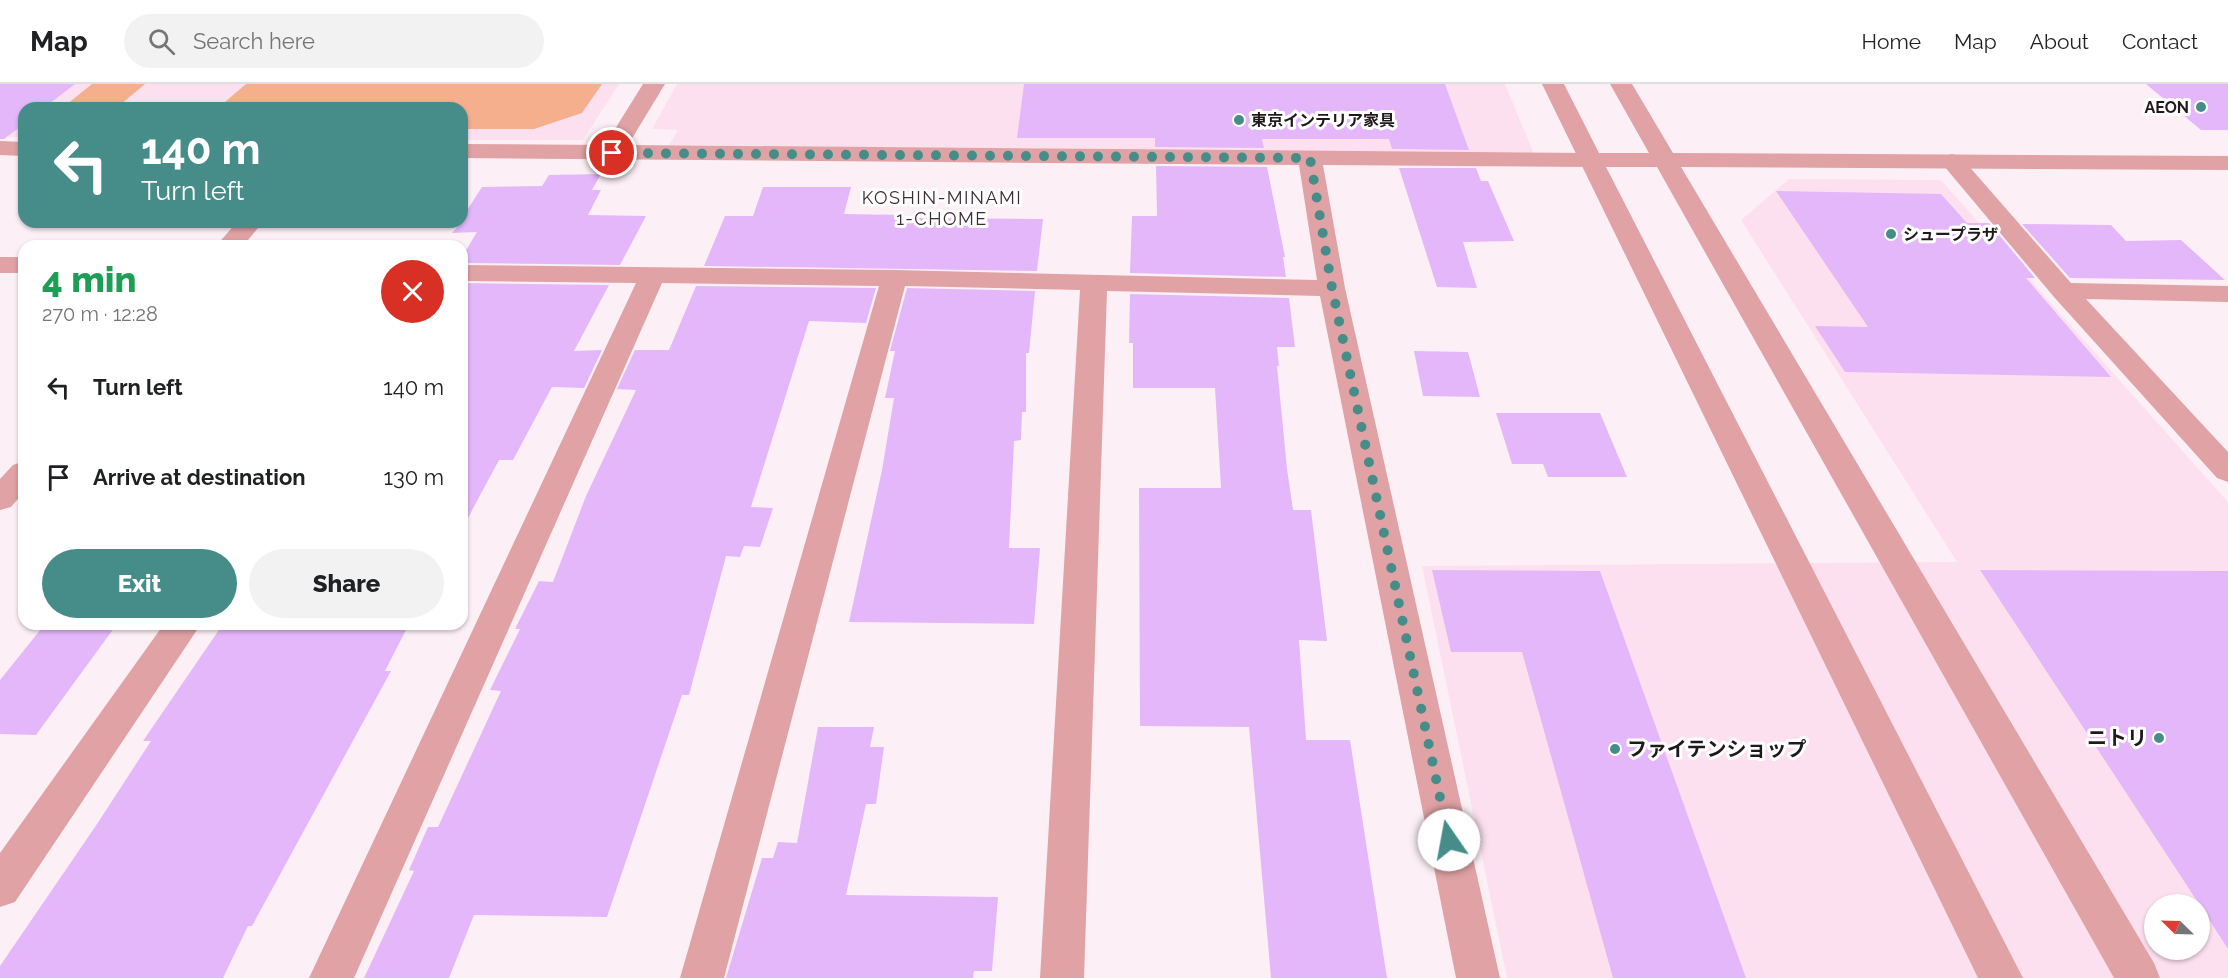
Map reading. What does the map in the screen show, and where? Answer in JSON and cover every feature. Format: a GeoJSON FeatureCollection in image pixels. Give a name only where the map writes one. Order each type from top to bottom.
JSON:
{"type":"FeatureCollection","features":[{"type":"Feature","properties":{"kind":"street"},"geometry":{"type":"LineString","coordinates":[[612,153],[654,84]]}},
{"type":"Feature","properties":{"kind":"street"},"geometry":{"type":"LineString","coordinates":[[1553,84],[2001,978]]}},
{"type":"Feature","properties":{"kind":"street"},"geometry":{"type":"LineString","coordinates":[[1621,84],[2138,978]]}},
{"type":"Feature","properties":{"kind":"street"},"geometry":{"type":"LineString","coordinates":[[0,148],[18,148]]}},
{"type":"Feature","properties":{"kind":"street"},"geometry":{"type":"LineString","coordinates":[[468,151],[2228,163]]}},
{"type":"Feature","properties":{"kind":"street"},"geometry":{"type":"LineString","coordinates":[[1310,158],[1332,288],[1478,978]]}},
{"type":"Feature","properties":{"kind":"street"},"geometry":{"type":"LineString","coordinates":[[1952,161],[2063,291],[2228,471]]}},
{"type":"Feature","properties":{"kind":"street"},"geometry":{"type":"LineString","coordinates":[[234,240],[246,228]]}},
{"type":"Feature","properties":{"kind":"street"},"geometry":{"type":"LineString","coordinates":[[0,265],[18,265]]}},
{"type":"Feature","properties":{"kind":"street"},"geometry":{"type":"LineString","coordinates":[[468,273],[894,278],[1332,288]]}},
{"type":"Feature","properties":{"kind":"street"},"geometry":{"type":"LineString","coordinates":[[331,978],[653,274]]}},
{"type":"Feature","properties":{"kind":"street"},"geometry":{"type":"LineString","coordinates":[[702,978],[894,278]]}},
{"type":"Feature","properties":{"kind":"street"},"geometry":{"type":"LineString","coordinates":[[1062,978],[1094,283]]}},
{"type":"Feature","properties":{"kind":"street"},"geometry":{"type":"LineString","coordinates":[[2063,291],[2228,294]]}},
{"type":"Feature","properties":{"kind":"street"},"geometry":{"type":"LineString","coordinates":[[0,499],[18,479]]}},
{"type":"Feature","properties":{"kind":"street"},"geometry":{"type":"LineString","coordinates":[[0,888],[179,630]]}},
{"type":"Feature","properties":{"kind":"shaded area"},"geometry":{"type":"Polygon","coordinates":[[[0,84],[619,84],[583,140],[468,140],[468,102],[18,102],[18,137],[0,137],[0,84]]]}},
{"type":"Feature","properties":{"kind":"shaded area"},"geometry":{"type":"Polygon","coordinates":[[[92,84],[145,84],[123,102],[70,102],[92,84]]]}},
{"type":"Feature","properties":{"kind":"shaded area"},"geometry":{"type":"Polygon","coordinates":[[[246,84],[602,84],[582,113],[534,129],[468,129],[468,102],[225,102],[246,84]]]}},
{"type":"Feature","properties":{"kind":"shaded area"},"geometry":{"type":"Polygon","coordinates":[[[677,84],[1505,84],[1534,154],[669,145],[678,130],[652,129],[677,84]]]}},
{"type":"Feature","properties":{"kind":"shaded area"},"geometry":{"type":"Polygon","coordinates":[[[1789,179],[1941,180],[2228,502],[2228,978],[1507,978],[1422,566],[1957,562],[1741,220],[1789,179]]]}},
{"type":"Feature","properties":{"kind":"building"},"geometry":{"type":"Polygon","coordinates":[[[0,84],[75,84],[52,102],[18,102],[18,128],[4,139],[0,139],[0,84]]]}},
{"type":"Feature","properties":{"kind":"building","name":"東京インテリア家具"},"geometry":{"type":"Polygon","coordinates":[[[1024,84],[1445,84],[1469,150],[1392,149],[1389,139],[1262,139],[1264,148],[1155,147],[1155,138],[1017,138],[1024,84]]]}},
{"type":"Feature","properties":{"kind":"building","name":"AEON"},"geometry":{"type":"Polygon","coordinates":[[[2146,84],[2228,84],[2228,130],[2201,130],[2146,84]]]}},
{"type":"Feature","properties":{"kind":"building"},"geometry":{"type":"Polygon","coordinates":[[[1156,166],[1267,167],[1285,257],[1283,257],[1286,277],[1130,273],[1132,216],[1157,216],[1156,166]]]}},
{"type":"Feature","properties":{"kind":"building"},"geometry":{"type":"Polygon","coordinates":[[[1399,168],[1476,168],[1481,181],[1488,181],[1514,241],[1463,242],[1477,288],[1437,287],[1399,168]]]}},
{"type":"Feature","properties":{"kind":"building"},"geometry":{"type":"Polygon","coordinates":[[[601,174],[592,190],[601,190],[588,215],[646,216],[620,265],[468,263],[468,247],[477,232],[452,233],[457,228],[468,228],[468,209],[482,187],[542,186],[549,175],[601,174]]]}},
{"type":"Feature","properties":{"kind":"building"},"geometry":{"type":"Polygon","coordinates":[[[763,187],[851,187],[844,214],[903,215],[903,218],[1043,219],[1037,271],[704,266],[725,216],[753,216],[763,187]]]}},
{"type":"Feature","properties":{"kind":"building"},"geometry":{"type":"Polygon","coordinates":[[[1776,191],[1941,194],[1967,223],[1989,223],[2035,278],[2026,278],[2111,377],[1845,372],[1815,326],[1868,327],[1776,191]]]}},
{"type":"Feature","properties":{"kind":"building"},"geometry":{"type":"Polygon","coordinates":[[[2022,224],[2111,225],[2126,241],[2181,240],[2225,280],[2070,278],[2022,224]]]}},
{"type":"Feature","properties":{"kind":"building"},"geometry":{"type":"Polygon","coordinates":[[[468,283],[609,285],[574,351],[602,350],[584,388],[552,387],[513,460],[499,460],[468,518],[468,283]]]}},
{"type":"Feature","properties":{"kind":"building"},"geometry":{"type":"Polygon","coordinates":[[[696,286],[876,288],[866,323],[809,321],[751,507],[773,508],[760,547],[744,546],[740,557],[726,556],[689,695],[682,695],[607,917],[474,915],[449,978],[364,978],[414,871],[409,870],[428,827],[438,827],[501,691],[490,690],[520,629],[515,629],[539,581],[553,582],[586,496],[636,390],[617,389],[635,350],[669,350],[696,286]]]}},
{"type":"Feature","properties":{"kind":"building"},"geometry":{"type":"Polygon","coordinates":[[[907,288],[1035,291],[1029,353],[1026,353],[1026,412],[1022,412],[1021,440],[1014,441],[1009,548],[1040,548],[1034,624],[849,622],[882,470],[894,398],[885,398],[895,351],[890,351],[907,288]]]}},
{"type":"Feature","properties":{"kind":"building"},"geometry":{"type":"Polygon","coordinates":[[[1130,294],[1289,298],[1295,347],[1277,347],[1287,469],[1293,510],[1311,510],[1327,641],[1299,640],[1306,740],[1350,740],[1387,978],[1271,978],[1249,727],[1140,726],[1139,488],[1221,488],[1215,388],[1133,388],[1133,343],[1129,343],[1130,294]]]}},
{"type":"Feature","properties":{"kind":"building"},"geometry":{"type":"Polygon","coordinates":[[[1414,351],[1468,352],[1480,397],[1423,396],[1414,351]]]}},
{"type":"Feature","properties":{"kind":"building"},"geometry":{"type":"Polygon","coordinates":[[[1496,413],[1600,413],[1627,477],[1548,477],[1543,464],[1512,464],[1496,413]]]}},
{"type":"Feature","properties":{"kind":"building"},"geometry":{"type":"Polygon","coordinates":[[[1432,570],[1600,571],[1746,978],[1613,978],[1522,652],[1451,652],[1432,570]]]}},
{"type":"Feature","properties":{"kind":"building","name":"ニトリ"},"geometry":{"type":"Polygon","coordinates":[[[1980,570],[2228,571],[2228,949],[2210,921],[2210,894],[2192,894],[1980,570]]]}},
{"type":"Feature","properties":{"kind":"building"},"geometry":{"type":"Polygon","coordinates":[[[40,630],[113,630],[36,735],[0,734],[0,680],[40,630]]]}},
{"type":"Feature","properties":{"kind":"building"},"geometry":{"type":"Polygon","coordinates":[[[219,630],[406,630],[385,671],[391,671],[252,926],[248,926],[223,978],[0,978],[0,966],[151,741],[143,741],[219,630]]]}},
{"type":"Feature","properties":{"kind":"building"},"geometry":{"type":"Polygon","coordinates":[[[818,727],[874,727],[870,747],[884,747],[876,804],[866,804],[846,895],[998,897],[992,971],[974,971],[973,978],[726,978],[762,858],[773,858],[778,842],[797,843],[818,727]]]}},
{"type":"Feature","properties":{"kind":"place","name":"AEON"},"geometry":{"type":"Point","coordinates":[2201,107]}},
{"type":"Feature","properties":{"kind":"place","name":"東京インテリア家具"},"geometry":{"type":"Point","coordinates":[1239,120]}},
{"type":"Feature","properties":{"kind":"place","name":"シュープラザ"},"geometry":{"type":"Point","coordinates":[1891,234]}},
{"type":"Feature","properties":{"kind":"place","name":"ニトリ"},"geometry":{"type":"Point","coordinates":[2159,738]}},
{"type":"Feature","properties":{"kind":"place","name":"ファイテンショップ"},"geometry":{"type":"Point","coordinates":[1615,749]}},
{"type":"Feature","properties":{"kind":"district","name":"KOSHIN-MINAMI 1-CHOME"},"geometry":{"type":"Point","coordinates":[942,208]}},
{"type":"Feature","properties":{"kind":"route"},"geometry":{"type":"LineString","coordinates":[[612,153],[1310,158],[1332,288],[1449,840]]}}]}
